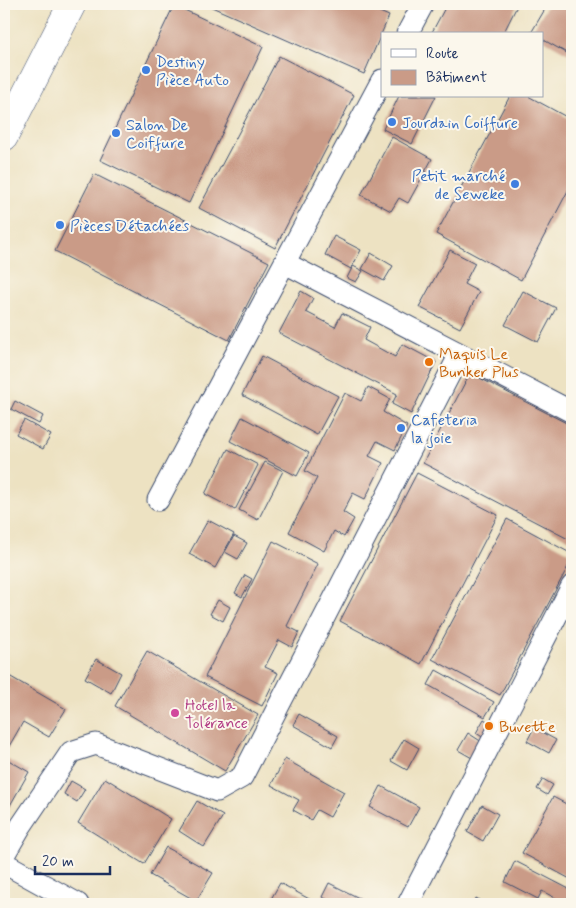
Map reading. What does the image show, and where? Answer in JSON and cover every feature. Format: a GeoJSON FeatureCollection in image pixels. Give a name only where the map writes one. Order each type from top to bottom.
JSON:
{"type":"FeatureCollection","features":[{"type":"Feature","properties":{"kind":"main road"},"geometry":{"type":"LineString","coordinates":[[4,137],[72,4]]}},
{"type":"Feature","properties":{"kind":"street"},"geometry":{"type":"LineString","coordinates":[[408,32],[423,4]]}},
{"type":"Feature","properties":{"kind":"street"},"geometry":{"type":"LineString","coordinates":[[158,500],[381,82]]}},
{"type":"Feature","properties":{"kind":"street"},"geometry":{"type":"LineString","coordinates":[[285,263],[572,412]]}},
{"type":"Feature","properties":{"kind":"street"},"geometry":{"type":"LineString","coordinates":[[4,855],[21,826],[71,752],[96,744],[217,791],[242,777],[460,354]]}},
{"type":"Feature","properties":{"kind":"street"},"geometry":{"type":"LineString","coordinates":[[408,904],[572,586]]}},
{"type":"Feature","properties":{"kind":"street"},"geometry":{"type":"LineString","coordinates":[[4,863],[78,904]]}},
{"type":"Feature","properties":{"kind":"building"},"geometry":{"type":"Polygon","coordinates":[[[205,4],[361,4],[389,16],[364,74],[205,4]]]}},
{"type":"Feature","properties":{"kind":"building"},"geometry":{"type":"Polygon","coordinates":[[[447,4],[518,4],[504,32],[432,32],[447,4]]]}},
{"type":"Feature","properties":{"kind":"building"},"geometry":{"type":"Polygon","coordinates":[[[548,4],[572,4],[572,56],[544,40],[544,32],[532,32],[548,4]]]}},
{"type":"Feature","properties":{"kind":"building"},"geometry":{"type":"Polygon","coordinates":[[[174,5],[263,47],[189,203],[100,160],[174,5]]]}},
{"type":"Feature","properties":{"kind":"building"},"geometry":{"type":"Polygon","coordinates":[[[279,56],[354,95],[275,248],[199,208],[279,56]]]}},
{"type":"Feature","properties":{"kind":"building"},"geometry":{"type":"Polygon","coordinates":[[[398,98],[435,98],[412,144],[383,129],[398,98]]]}},
{"type":"Feature","properties":{"kind":"building"},"geometry":{"type":"Polygon","coordinates":[[[509,98],[532,98],[572,120],[572,183],[521,280],[436,234],[509,98]]]}},
{"type":"Feature","properties":{"kind":"building"},"geometry":{"type":"Polygon","coordinates":[[[392,137],[432,159],[408,203],[399,198],[391,211],[361,195],[392,137]]]}},
{"type":"Feature","properties":{"kind":"building"},"geometry":{"type":"Polygon","coordinates":[[[94,174],[269,262],[229,340],[55,251],[94,174]]]}},
{"type":"Feature","properties":{"kind":"building"},"geometry":{"type":"Polygon","coordinates":[[[334,236],[361,250],[351,269],[325,255],[334,236]]]}},
{"type":"Feature","properties":{"kind":"building"},"geometry":{"type":"Polygon","coordinates":[[[450,250],[475,263],[464,284],[479,292],[460,328],[419,307],[450,250]]]}},
{"type":"Feature","properties":{"kind":"building"},"geometry":{"type":"Polygon","coordinates":[[[371,253],[393,266],[384,281],[362,269],[371,253]]]}},
{"type":"Feature","properties":{"kind":"building"},"geometry":{"type":"Polygon","coordinates":[[[353,266],[363,271],[356,282],[347,278],[353,266]]]}},
{"type":"Feature","properties":{"kind":"building"},"geometry":{"type":"Polygon","coordinates":[[[301,291],[313,298],[306,312],[335,327],[342,313],[370,327],[364,340],[395,357],[402,344],[436,362],[411,414],[392,404],[397,394],[279,333],[301,291]]]}},
{"type":"Feature","properties":{"kind":"building"},"geometry":{"type":"Polygon","coordinates":[[[523,291],[556,308],[538,342],[505,325],[523,291]]]}},
{"type":"Feature","properties":{"kind":"building"},"geometry":{"type":"Polygon","coordinates":[[[262,356],[338,396],[317,435],[242,395],[262,356]]]}},
{"type":"Feature","properties":{"kind":"building"},"geometry":{"type":"Polygon","coordinates":[[[470,373],[572,426],[572,541],[423,463],[470,373]]]}},
{"type":"Feature","properties":{"kind":"building"},"geometry":{"type":"Polygon","coordinates":[[[368,387],[390,399],[383,412],[407,426],[395,450],[377,441],[369,456],[383,463],[365,499],[353,493],[343,512],[354,519],[344,537],[334,531],[324,551],[289,532],[317,478],[305,471],[345,393],[361,401],[368,387]]]}},
{"type":"Feature","properties":{"kind":"building"},"geometry":{"type":"Polygon","coordinates":[[[15,401],[43,416],[39,424],[11,409],[15,401]]]}},
{"type":"Feature","properties":{"kind":"building"},"geometry":{"type":"Polygon","coordinates":[[[242,417],[309,453],[297,476],[230,441],[242,417]]]}},
{"type":"Feature","properties":{"kind":"building"},"geometry":{"type":"Polygon","coordinates":[[[24,420],[51,435],[43,449],[16,434],[24,420]]]}},
{"type":"Feature","properties":{"kind":"building"},"geometry":{"type":"Polygon","coordinates":[[[228,449],[258,465],[235,510],[205,494],[228,449]]]}},
{"type":"Feature","properties":{"kind":"building"},"geometry":{"type":"Polygon","coordinates":[[[265,462],[283,471],[258,520],[239,510],[265,462]]]}},
{"type":"Feature","properties":{"kind":"building"},"geometry":{"type":"Polygon","coordinates":[[[417,473],[498,515],[421,664],[340,621],[417,473]]]}},
{"type":"Feature","properties":{"kind":"building"},"geometry":{"type":"Polygon","coordinates":[[[507,519],[572,554],[572,559],[500,695],[432,659],[507,519]]]}},
{"type":"Feature","properties":{"kind":"building"},"geometry":{"type":"Polygon","coordinates":[[[208,520],[234,534],[215,568],[189,554],[208,520]]]}},
{"type":"Feature","properties":{"kind":"building"},"geometry":{"type":"Polygon","coordinates":[[[234,536],[247,543],[238,559],[225,552],[234,536]]]}},
{"type":"Feature","properties":{"kind":"building"},"geometry":{"type":"Polygon","coordinates":[[[273,541],[318,564],[287,626],[299,632],[292,647],[279,640],[265,667],[278,673],[262,706],[205,677],[273,541]]]}},
{"type":"Feature","properties":{"kind":"building"},"geometry":{"type":"Polygon","coordinates":[[[245,575],[252,579],[242,597],[235,593],[245,575]]]}},
{"type":"Feature","properties":{"kind":"building"},"geometry":{"type":"Polygon","coordinates":[[[218,600],[230,607],[223,621],[210,614],[218,600]]]}},
{"type":"Feature","properties":{"kind":"building"},"geometry":{"type":"Polygon","coordinates":[[[147,651],[258,715],[225,771],[115,706],[147,651]]]}},
{"type":"Feature","properties":{"kind":"building"},"geometry":{"type":"Polygon","coordinates":[[[96,659],[121,673],[111,693],[85,678],[96,659]]]}},
{"type":"Feature","properties":{"kind":"building"},"geometry":{"type":"Polygon","coordinates":[[[436,670],[494,702],[485,717],[428,685],[436,670]]]}},
{"type":"Feature","properties":{"kind":"building"},"geometry":{"type":"Polygon","coordinates":[[[4,673],[66,709],[49,737],[23,722],[8,748],[4,745],[4,673]]]}},
{"type":"Feature","properties":{"kind":"building"},"geometry":{"type":"Polygon","coordinates":[[[299,714],[338,736],[332,747],[293,725],[299,714]]]}},
{"type":"Feature","properties":{"kind":"building"},"geometry":{"type":"Polygon","coordinates":[[[484,719],[492,724],[484,738],[476,733],[484,719]]]}},
{"type":"Feature","properties":{"kind":"building"},"geometry":{"type":"Polygon","coordinates":[[[534,728],[556,740],[549,753],[527,741],[534,728]]]}},
{"type":"Feature","properties":{"kind":"building"},"geometry":{"type":"Polygon","coordinates":[[[468,733],[482,742],[472,758],[458,750],[468,733]]]}},
{"type":"Feature","properties":{"kind":"building"},"geometry":{"type":"Polygon","coordinates":[[[404,739],[419,748],[407,770],[391,761],[404,739]]]}},
{"type":"Feature","properties":{"kind":"building"},"geometry":{"type":"Polygon","coordinates":[[[5,758],[29,772],[4,816],[4,760],[5,758]]]}},
{"type":"Feature","properties":{"kind":"building"},"geometry":{"type":"Polygon","coordinates":[[[285,759],[344,792],[330,817],[317,810],[311,820],[293,810],[299,800],[271,785],[285,759]]]}},
{"type":"Feature","properties":{"kind":"building"},"geometry":{"type":"Polygon","coordinates":[[[105,778],[171,819],[144,864],[78,823],[105,778]]]}},
{"type":"Feature","properties":{"kind":"building"},"geometry":{"type":"Polygon","coordinates":[[[543,779],[553,785],[547,795],[537,789],[543,779]]]}},
{"type":"Feature","properties":{"kind":"building"},"geometry":{"type":"Polygon","coordinates":[[[71,781],[85,789],[77,802],[64,794],[71,781]]]}},
{"type":"Feature","properties":{"kind":"building"},"geometry":{"type":"Polygon","coordinates":[[[381,786],[419,807],[408,827],[370,807],[381,786]]]}},
{"type":"Feature","properties":{"kind":"building"},"geometry":{"type":"Polygon","coordinates":[[[553,797],[572,807],[572,880],[522,853],[553,797]]]}},
{"type":"Feature","properties":{"kind":"building"},"geometry":{"type":"Polygon","coordinates":[[[197,801],[223,816],[204,847],[179,831],[197,801]]]}},
{"type":"Feature","properties":{"kind":"building"},"geometry":{"type":"Polygon","coordinates":[[[482,805],[498,814],[483,841],[467,832],[482,805]]]}},
{"type":"Feature","properties":{"kind":"building"},"geometry":{"type":"Polygon","coordinates":[[[166,847],[213,873],[196,901],[150,875],[166,847]]]}},
{"type":"Feature","properties":{"kind":"building"},"geometry":{"type":"Polygon","coordinates":[[[515,861],[571,890],[565,903],[542,891],[538,899],[505,882],[515,861]]]}},
{"type":"Feature","properties":{"kind":"building"},"geometry":{"type":"Polygon","coordinates":[[[280,883],[311,900],[308,904],[281,904],[271,899],[280,883]]]}},
{"type":"Feature","properties":{"kind":"building"},"geometry":{"type":"Polygon","coordinates":[[[329,883],[371,904],[337,904],[322,897],[329,883]]]}},
{"type":"Feature","properties":{"kind":"building"},"geometry":{"type":"Polygon","coordinates":[[[476,898],[487,904],[473,904],[476,898]]]}},
{"type":"Feature","properties":{"kind":"place","name":"Destiny Pièce Auto"},"geometry":{"type":"Point","coordinates":[146,70]}},
{"type":"Feature","properties":{"kind":"place","name":"Jourdain Coiffure"},"geometry":{"type":"Point","coordinates":[392,122]}},
{"type":"Feature","properties":{"kind":"place","name":"Salon De Coiffure"},"geometry":{"type":"Point","coordinates":[116,133]}},
{"type":"Feature","properties":{"kind":"place","name":"Petit marché de Seweke"},"geometry":{"type":"Point","coordinates":[515,184]}},
{"type":"Feature","properties":{"kind":"place","name":"Pièces Détachées"},"geometry":{"type":"Point","coordinates":[60,225]}},
{"type":"Feature","properties":{"kind":"place","name":"Maquis Le Bunker Plus"},"geometry":{"type":"Point","coordinates":[429,362]}},
{"type":"Feature","properties":{"kind":"place","name":"Cafeteria la joie"},"geometry":{"type":"Point","coordinates":[401,428]}},
{"type":"Feature","properties":{"kind":"place","name":"Hotel la Tolérance"},"geometry":{"type":"Point","coordinates":[175,713]}},
{"type":"Feature","properties":{"kind":"place","name":"Buvette"},"geometry":{"type":"Point","coordinates":[489,726]}}]}
